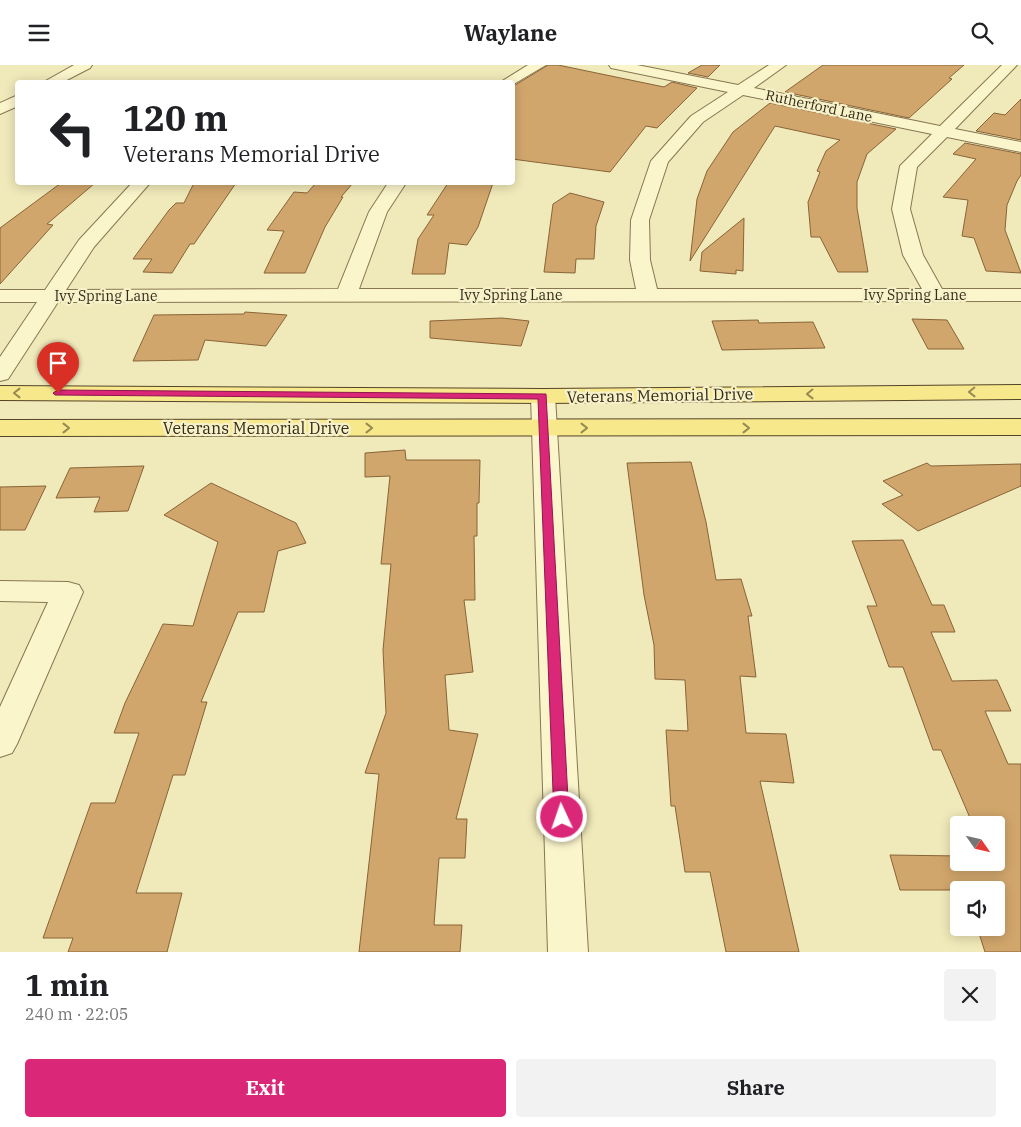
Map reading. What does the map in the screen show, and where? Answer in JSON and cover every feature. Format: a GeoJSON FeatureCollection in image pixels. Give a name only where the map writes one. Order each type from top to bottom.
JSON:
{"type":"FeatureCollection","features":[{"type":"Feature","properties":{"kind":"main road","name":"Veterans Memorial Drive"},"geometry":{"type":"LineString","coordinates":[[0,393],[543,396],[1021,392]]}},
{"type":"Feature","properties":{"kind":"main road","name":"Veterans Memorial Drive"},"geometry":{"type":"LineString","coordinates":[[0,428],[1021,427]]}},
{"type":"Feature","properties":{"kind":"street"},"geometry":{"type":"LineString","coordinates":[[55,80],[85,65]]}},
{"type":"Feature","properties":{"kind":"street"},"geometry":{"type":"LineString","coordinates":[[512,80],[539,65]]}},
{"type":"Feature","properties":{"kind":"street","name":"Rutherford Lane"},"geometry":{"type":"LineString","coordinates":[[616,65],[1021,147]]}},
{"type":"Feature","properties":{"kind":"street"},"geometry":{"type":"LineString","coordinates":[[648,295],[640,260],[640,220],[660,161],[698,119],[779,65]]}},
{"type":"Feature","properties":{"kind":"street"},"geometry":{"type":"LineString","coordinates":[[935,294],[913,255],[901,209],[909,166],[1010,65]]}},
{"type":"Feature","properties":{"kind":"street"},"geometry":{"type":"LineString","coordinates":[[0,109],[15,101]]}},
{"type":"Feature","properties":{"kind":"street"},"geometry":{"type":"LineString","coordinates":[[0,374],[86,244],[139,185]]}},
{"type":"Feature","properties":{"kind":"street"},"geometry":{"type":"LineString","coordinates":[[346,295],[378,212],[395,185]]}},
{"type":"Feature","properties":{"kind":"street","name":"Ivy Spring Lane"},"geometry":{"type":"LineString","coordinates":[[0,296],[1021,295]]}},
{"type":"Feature","properties":{"kind":"street"},"geometry":{"type":"LineString","coordinates":[[543,396],[568,952]]}},
{"type":"Feature","properties":{"kind":"street"},"geometry":{"type":"LineString","coordinates":[[0,591],[68,592],[0,744]]}},
{"type":"Feature","properties":{"kind":"building"},"geometry":{"type":"Polygon","coordinates":[[[548,65],[558,65],[664,87],[672,82],[697,88],[657,128],[646,126],[610,172],[515,159],[515,85],[548,65]]]}},
{"type":"Feature","properties":{"kind":"building"},"geometry":{"type":"Polygon","coordinates":[[[702,65],[720,65],[708,77],[688,73],[702,65]]]}},
{"type":"Feature","properties":{"kind":"building"},"geometry":{"type":"Polygon","coordinates":[[[823,65],[964,65],[949,78],[952,79],[909,118],[785,92],[823,65]]]}},
{"type":"Feature","properties":{"kind":"building"},"geometry":{"type":"Polygon","coordinates":[[[1021,99],[1021,140],[976,131],[994,113],[1005,115],[1021,99]]]}},
{"type":"Feature","properties":{"kind":"building"},"geometry":{"type":"Polygon","coordinates":[[[770,103],[896,129],[867,154],[857,182],[857,208],[868,272],[838,272],[820,237],[811,237],[808,202],[820,172],[817,171],[826,151],[840,140],[775,126],[690,261],[697,199],[707,171],[733,132],[770,103]]]}},
{"type":"Feature","properties":{"kind":"building"},"geometry":{"type":"Polygon","coordinates":[[[965,143],[1021,154],[1021,175],[1007,205],[1005,230],[1021,273],[986,271],[974,238],[962,236],[968,200],[943,197],[976,159],[953,154],[965,143]]]}},
{"type":"Feature","properties":{"kind":"building"},"geometry":{"type":"Polygon","coordinates":[[[58,185],[93,185],[47,224],[53,225],[0,284],[0,228],[58,185]]]}},
{"type":"Feature","properties":{"kind":"building"},"geometry":{"type":"Polygon","coordinates":[[[193,185],[235,185],[194,244],[190,244],[172,273],[143,272],[152,259],[133,259],[169,210],[176,203],[184,203],[193,185]]]}},
{"type":"Feature","properties":{"kind":"building"},"geometry":{"type":"Polygon","coordinates":[[[314,185],[351,185],[341,197],[343,197],[325,227],[305,273],[264,273],[284,231],[267,230],[294,192],[307,193],[314,185]]]}},
{"type":"Feature","properties":{"kind":"building"},"geometry":{"type":"Polygon","coordinates":[[[447,185],[492,185],[478,227],[467,245],[449,243],[445,274],[412,274],[418,239],[434,215],[427,215],[447,185]]]}},
{"type":"Feature","properties":{"kind":"building"},"geometry":{"type":"Polygon","coordinates":[[[570,193],[604,202],[596,226],[594,259],[576,259],[575,273],[544,272],[553,204],[570,193]]]}},
{"type":"Feature","properties":{"kind":"building"},"geometry":{"type":"Polygon","coordinates":[[[744,218],[743,271],[736,270],[736,274],[700,271],[702,252],[744,218]]]}},
{"type":"Feature","properties":{"kind":"building"},"geometry":{"type":"Polygon","coordinates":[[[245,312],[287,315],[266,346],[205,340],[198,360],[133,361],[154,315],[244,314],[245,312]]]}},
{"type":"Feature","properties":{"kind":"building"},"geometry":{"type":"Polygon","coordinates":[[[502,318],[529,321],[521,346],[430,338],[430,321],[502,318]]]}},
{"type":"Feature","properties":{"kind":"building"},"geometry":{"type":"Polygon","coordinates":[[[912,319],[947,320],[964,349],[928,349],[912,319]]]}},
{"type":"Feature","properties":{"kind":"building"},"geometry":{"type":"Polygon","coordinates":[[[758,320],[759,323],[813,322],[825,348],[722,350],[712,321],[758,320]]]}},
{"type":"Feature","properties":{"kind":"building"},"geometry":{"type":"Polygon","coordinates":[[[405,450],[406,460],[480,460],[477,536],[474,536],[475,600],[464,600],[473,672],[445,675],[449,730],[478,734],[456,819],[467,819],[465,858],[439,858],[434,925],[462,925],[460,952],[359,952],[379,774],[365,773],[386,713],[383,650],[391,564],[381,564],[390,476],[365,477],[365,453],[405,450]]]}},
{"type":"Feature","properties":{"kind":"building"},"geometry":{"type":"Polygon","coordinates":[[[691,462],[706,522],[716,580],[741,579],[752,616],[748,616],[756,677],[740,676],[746,733],[786,734],[794,783],[760,781],[799,952],[726,952],[710,872],[685,872],[675,806],[671,806],[666,730],[688,731],[685,680],[655,679],[654,645],[644,595],[627,463],[691,462]]]}},
{"type":"Feature","properties":{"kind":"building"},"geometry":{"type":"Polygon","coordinates":[[[927,463],[931,466],[1021,464],[1021,486],[918,531],[882,504],[903,495],[883,481],[927,463]]]}},
{"type":"Feature","properties":{"kind":"building"},"geometry":{"type":"Polygon","coordinates":[[[144,466],[128,511],[94,512],[100,497],[56,498],[70,468],[144,466]]]}},
{"type":"Feature","properties":{"kind":"building"},"geometry":{"type":"Polygon","coordinates":[[[211,483],[296,523],[306,543],[278,551],[264,612],[238,612],[201,702],[207,702],[185,775],[173,775],[136,893],[182,893],[167,952],[68,952],[73,938],[43,938],[91,803],[115,803],[139,733],[114,733],[125,703],[163,624],[193,626],[218,542],[164,515],[211,483]]]}},
{"type":"Feature","properties":{"kind":"building"},"geometry":{"type":"Polygon","coordinates":[[[46,486],[25,530],[0,530],[0,487],[46,486]]]}},
{"type":"Feature","properties":{"kind":"building"},"geometry":{"type":"Polygon","coordinates":[[[903,540],[932,605],[944,605],[955,632],[931,632],[952,681],[997,680],[1011,711],[985,711],[1008,764],[1021,764],[1021,952],[985,952],[980,936],[1005,936],[1005,881],[950,881],[950,890],[900,890],[890,855],[950,856],[950,871],[1005,871],[1005,816],[969,816],[941,750],[933,750],[903,667],[889,667],[867,606],[877,606],[852,541],[903,540]]]}},
{"type":"Feature","properties":{"kind":"route"},"geometry":{"type":"LineString","coordinates":[[58,393],[543,396],[562,817]]}}]}
